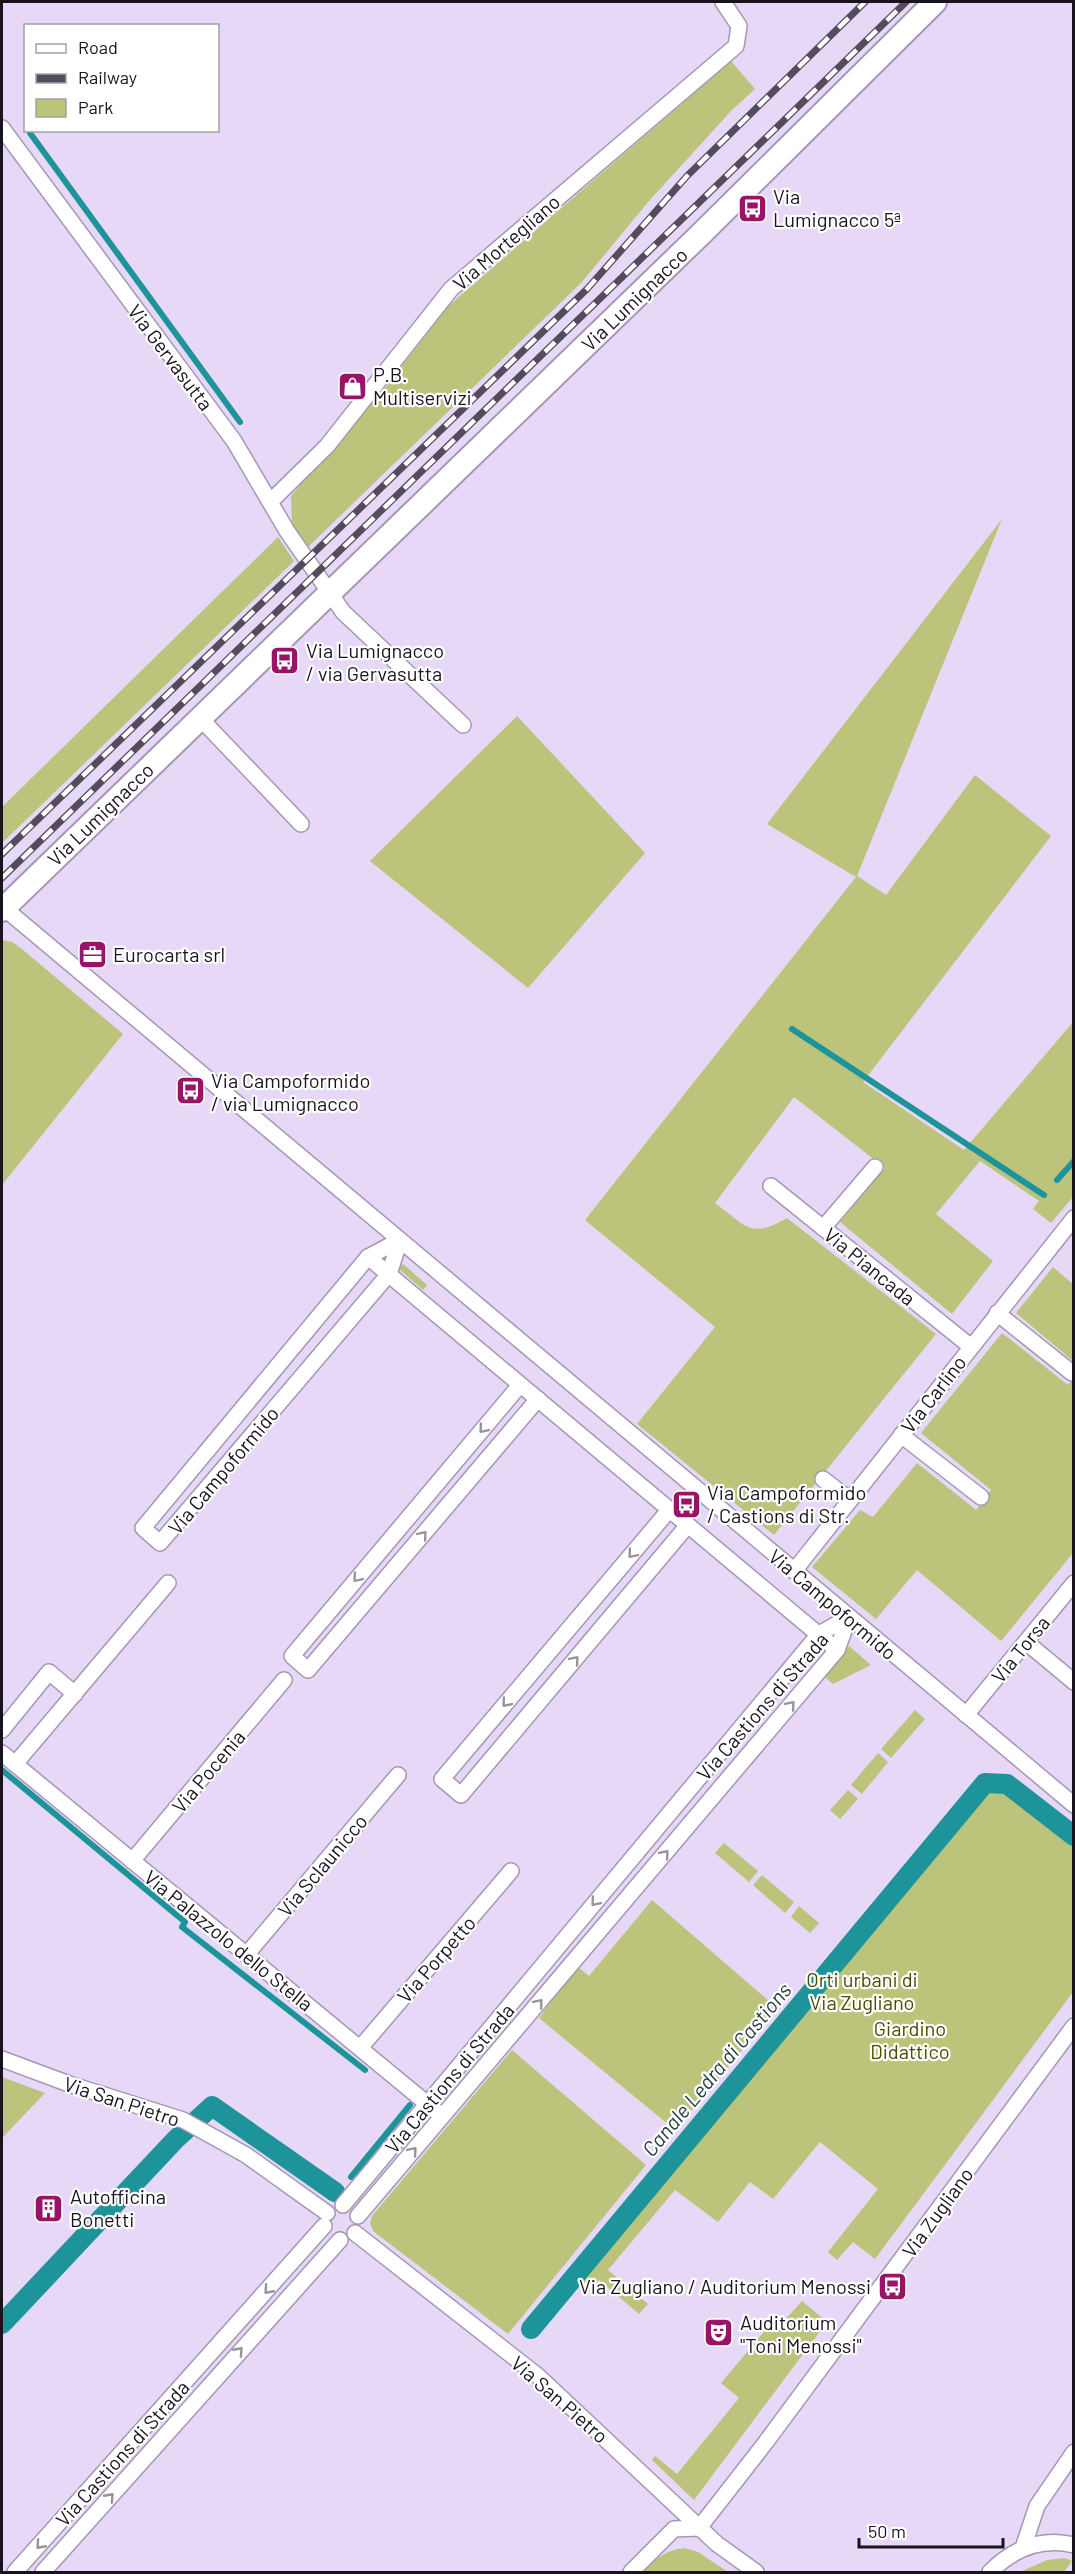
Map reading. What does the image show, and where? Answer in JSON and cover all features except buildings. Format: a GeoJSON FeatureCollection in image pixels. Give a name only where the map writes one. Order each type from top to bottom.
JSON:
{"type":"FeatureCollection","features":[{"type":"Feature","properties":{"kind":"main road","name":"Via Lumignacco"},"geometry":{"type":"LineString","coordinates":[[3,909],[694,240],[935,2]]}},
{"type":"Feature","properties":{"kind":"street","name":"Via Mortegliano"},"geometry":{"type":"LineString","coordinates":[[270,502],[327,446],[451,288],[736,46],[739,26],[723,2]]}},
{"type":"Feature","properties":{"kind":"street","name":"Via Gervasutta"},"geometry":{"type":"LineString","coordinates":[[2,128],[234,441],[270,502],[329,592]]}},
{"type":"Feature","properties":{"kind":"street"},"geometry":{"type":"LineString","coordinates":[[329,592],[343,612],[463,724]]}},
{"type":"Feature","properties":{"kind":"street"},"geometry":{"type":"LineString","coordinates":[[200,718],[301,824]]}},
{"type":"Feature","properties":{"kind":"street","name":"Via Campoformido"},"geometry":{"type":"LineString","coordinates":[[3,909],[1074,1806]]}},
{"type":"Feature","properties":{"kind":"street"},"geometry":{"type":"LineString","coordinates":[[823,1228],[875,1167]]}},
{"type":"Feature","properties":{"kind":"street","name":"Via Piancada"},"geometry":{"type":"LineString","coordinates":[[771,1186],[970,1346]]}},
{"type":"Feature","properties":{"kind":"street","name":"Via Carlino"},"geometry":{"type":"LineString","coordinates":[[794,1570],[1074,1218]]}},
{"type":"Feature","properties":{"kind":"street","name":"Via Campoformido"},"geometry":{"type":"LineString","coordinates":[[400,1240],[389,1274],[160,1543],[143,1528],[369,1257],[400,1240]]}},
{"type":"Feature","properties":{"kind":"street","name":"Via Campoformido"},"geometry":{"type":"LineString","coordinates":[[369,1257],[837,1650]]}},
{"type":"Feature","properties":{"kind":"street"},"geometry":{"type":"LineString","coordinates":[[997,1312],[1072,1373]]}},
{"type":"Feature","properties":{"kind":"street"},"geometry":{"type":"LineString","coordinates":[[520,1384],[292,1656],[308,1670],[538,1400]]}},
{"type":"Feature","properties":{"kind":"street"},"geometry":{"type":"LineString","coordinates":[[901,1435],[981,1497]]}},
{"type":"Feature","properties":{"kind":"street"},"geometry":{"type":"LineString","coordinates":[[823,1479],[850,1500]]}},
{"type":"Feature","properties":{"kind":"street"},"geometry":{"type":"LineString","coordinates":[[670,1509],[442,1779],[461,1795],[688,1525]]}},
{"type":"Feature","properties":{"kind":"street"},"geometry":{"type":"LineString","coordinates":[[15,1764],[168,1583]]}},
{"type":"Feature","properties":{"kind":"street","name":"Via Torsa"},"geometry":{"type":"LineString","coordinates":[[966,1715],[1074,1584]]}},
{"type":"Feature","properties":{"kind":"street","name":"Via Castions di Strada"},"geometry":{"type":"LineString","coordinates":[[343,2205],[819,1634],[849,1617]]}},
{"type":"Feature","properties":{"kind":"street","name":"Via Castions di Strada"},"geometry":{"type":"LineString","coordinates":[[358,2216],[837,1650],[849,1617]]}},
{"type":"Feature","properties":{"kind":"street"},"geometry":{"type":"LineString","coordinates":[[1026,1642],[1074,1682]]}},
{"type":"Feature","properties":{"kind":"street"},"geometry":{"type":"LineString","coordinates":[[2,1730],[49,1672],[75,1694]]}},
{"type":"Feature","properties":{"kind":"street","name":"Via Pocenia"},"geometry":{"type":"LineString","coordinates":[[132,1861],[284,1680]]}},
{"type":"Feature","properties":{"kind":"street","name":"Via Palazzolo dello Stella"},"geometry":{"type":"LineString","coordinates":[[2,1753],[442,2116]]}},
{"type":"Feature","properties":{"kind":"street","name":"Via Sclaunicco"},"geometry":{"type":"LineString","coordinates":[[247,1954],[398,1775]]}},
{"type":"Feature","properties":{"kind":"street","name":"Via Porpetto"},"geometry":{"type":"LineString","coordinates":[[360,2048],[511,1871]]}},
{"type":"Feature","properties":{"kind":"street","name":"Via Zugliano"},"geometry":{"type":"LineString","coordinates":[[699,2528],[766,2442],[1074,2026]]}},
{"type":"Feature","properties":{"kind":"street","name":"Via San Pietro"},"geometry":{"type":"LineString","coordinates":[[2,2060],[183,2120],[279,2176],[325,2219]]}},
{"type":"Feature","properties":{"kind":"street"},"geometry":{"type":"LineString","coordinates":[[343,2205],[352,2208],[358,2216],[359,2225],[348,2239],[340,2240],[330,2236],[325,2219],[334,2206],[343,2205]]}},
{"type":"Feature","properties":{"kind":"street","name":"Via Castions di Strada"},"geometry":{"type":"LineString","coordinates":[[15,2572],[325,2219]]}},
{"type":"Feature","properties":{"kind":"street","name":"Via San Pietro"},"geometry":{"type":"LineString","coordinates":[[355,2233],[538,2376],[699,2528],[756,2572]]}},
{"type":"Feature","properties":{"kind":"street","name":"Via Castions di Strada"},"geometry":{"type":"LineString","coordinates":[[43,2572],[340,2240]]}},
{"type":"Feature","properties":{"kind":"street"},"geometry":{"type":"LineString","coordinates":[[1023,2548],[1037,2506],[1074,2452]]}},
{"type":"Feature","properties":{"kind":"street"},"geometry":{"type":"LineString","coordinates":[[631,2572],[674,2529],[699,2528]]}},
{"type":"Feature","properties":{"kind":"street"},"geometry":{"type":"LineString","coordinates":[[990,2572],[1023,2548],[1048,2542],[1074,2545]]}},
{"type":"Feature","properties":{"kind":"green space"},"geometry":{"type":"Polygon","coordinates":[[[731,61],[755,89],[731,111],[649,201],[582,282],[308,547],[292,525],[291,496],[390,382],[445,309],[731,61]]]}},
{"type":"Feature","properties":{"kind":"green space"},"geometry":{"type":"Polygon","coordinates":[[[1002,519],[857,876],[886,895],[975,775],[1051,836],[863,1082],[964,1150],[1073,1022],[1073,1197],[1051,1223],[1033,1209],[1039,1201],[980,1161],[936,1214],[993,1261],[952,1314],[840,1222],[885,1168],[794,1097],[715,1203],[741,1223],[756,1229],[775,1225],[787,1218],[936,1334],[774,1535],[637,1424],[715,1327],[585,1220],[856,877],[767,824],[1002,519]]]}},
{"type":"Feature","properties":{"kind":"green space"},"geometry":{"type":"Polygon","coordinates":[[[278,537],[294,561],[2,843],[2,807],[278,537]]]}},
{"type":"Feature","properties":{"kind":"green space"},"geometry":{"type":"Polygon","coordinates":[[[517,716],[645,853],[528,988],[370,861],[517,716]]]}},
{"type":"Feature","properties":{"kind":"green space"},"geometry":{"type":"Polygon","coordinates":[[[3,940],[12,942],[22,949],[123,1034],[2,1185],[3,940]]]}},
{"type":"Feature","properties":{"kind":"green space"},"geometry":{"type":"Polygon","coordinates":[[[403,1264],[427,1285],[423,1290],[399,1269],[403,1264]]]}},
{"type":"Feature","properties":{"kind":"green space"},"geometry":{"type":"Polygon","coordinates":[[[1053,1267],[1073,1284],[1073,1361],[1016,1313],[1053,1267]]]}},
{"type":"Feature","properties":{"kind":"green space"},"geometry":{"type":"Polygon","coordinates":[[[1002,1333],[1068,1385],[1073,1378],[1073,1553],[1001,1641],[917,1570],[876,1619],[812,1567],[860,1510],[873,1517],[917,1463],[976,1510],[991,1490],[921,1433],[1002,1333]]]}},
{"type":"Feature","properties":{"kind":"green space"},"geometry":{"type":"Polygon","coordinates":[[[849,1646],[871,1665],[833,1684],[824,1676],[849,1646]]]}},
{"type":"Feature","properties":{"kind":"green space"},"geometry":{"type":"Polygon","coordinates":[[[915,1710],[925,1719],[891,1758],[881,1749],[915,1710]]]}},
{"type":"Feature","properties":{"kind":"green space"},"geometry":{"type":"Polygon","coordinates":[[[878,1753],[888,1762],[862,1794],[851,1785],[878,1753]]]}},
{"type":"Feature","properties":{"kind":"green space","name":"Giardino Didattico"},"geometry":{"type":"Polygon","coordinates":[[[1006,1785],[1073,1841],[1073,1992],[875,2259],[853,2242],[837,2260],[828,2252],[878,2189],[820,2142],[773,2199],[750,2182],[718,2222],[675,2190],[608,2270],[648,2304],[639,2314],[599,2280],[590,2290],[577,2279],[987,1786],[1006,1785]]]}},
{"type":"Feature","properties":{"kind":"green space"},"geometry":{"type":"Polygon","coordinates":[[[848,1790],[858,1799],[840,1819],[830,1810],[848,1790]]]}},
{"type":"Feature","properties":{"kind":"green space"},"geometry":{"type":"Polygon","coordinates":[[[724,1843],[758,1871],[749,1882],[715,1853],[724,1843]]]}},
{"type":"Feature","properties":{"kind":"green space"},"geometry":{"type":"Polygon","coordinates":[[[762,1875],[794,1902],[785,1913],[753,1885],[762,1875]]]}},
{"type":"Feature","properties":{"kind":"green space"},"geometry":{"type":"Polygon","coordinates":[[[652,1900],[777,2008],[675,2130],[539,2018],[577,1966],[589,1976],[652,1900]]]}},
{"type":"Feature","properties":{"kind":"green space"},"geometry":{"type":"Polygon","coordinates":[[[799,1906],[819,1923],[810,1933],[791,1917],[799,1906]]]}},
{"type":"Feature","properties":{"kind":"green space"},"geometry":{"type":"Polygon","coordinates":[[[512,2050],[646,2165],[508,2334],[373,2231],[370,2223],[372,2216],[512,2050]]]}},
{"type":"Feature","properties":{"kind":"green space"},"geometry":{"type":"Polygon","coordinates":[[[2,2077],[45,2093],[2,2138],[2,2077]]]}},
{"type":"Feature","properties":{"kind":"green space"},"geometry":{"type":"Polygon","coordinates":[[[802,2301],[827,2322],[694,2500],[652,2460],[655,2456],[677,2474],[739,2398],[721,2383],[778,2315],[785,2320],[802,2301]]]}},
{"type":"Feature","properties":{"kind":"green space"},"geometry":{"type":"Polygon","coordinates":[[[684,2548],[698,2552],[728,2572],[642,2572],[666,2553],[684,2548]]]}},
{"type":"Feature","properties":{"kind":"green space"},"geometry":{"type":"Polygon","coordinates":[[[1065,2558],[1072,2561],[1064,2572],[1020,2572],[1047,2560],[1065,2558]]]}},
{"type":"Feature","properties":{"kind":"waterway"},"geometry":{"type":"LineString","coordinates":[[30,133],[240,422]]}},
{"type":"Feature","properties":{"kind":"waterway"},"geometry":{"type":"LineString","coordinates":[[792,1029],[1044,1195]]}},
{"type":"Feature","properties":{"kind":"waterway"},"geometry":{"type":"LineString","coordinates":[[1057,1180],[1074,1161]]}},
{"type":"Feature","properties":{"kind":"waterway"},"geometry":{"type":"LineString","coordinates":[[2,1770],[185,1922],[182,1927],[365,2070]]}},
{"type":"Feature","properties":{"kind":"waterway","name":"Canale Ledra di Castions"},"geometry":{"type":"LineString","coordinates":[[531,2329],[985,1783],[1007,1784],[1074,1836]]}},
{"type":"Feature","properties":{"kind":"waterway"},"geometry":{"type":"LineString","coordinates":[[351,2177],[410,2105]]}},
{"type":"Feature","properties":{"kind":"waterway","name":"Canale Ledra di Castions"},"geometry":{"type":"LineString","coordinates":[[2,2324],[176,2139],[212,2106],[335,2192]]}},
{"type":"Feature","properties":{"kind":"railway"},"geometry":{"type":"LineString","coordinates":[[2,854],[587,289],[687,176],[865,2]]}},
{"type":"Feature","properties":{"kind":"railway"},"geometry":{"type":"LineString","coordinates":[[2,878],[906,2]]}},
{"type":"Feature","properties":{"kind":"place","name":"Via Lumignacco 5ª"},"geometry":{"type":"Point","coordinates":[752,208]}},
{"type":"Feature","properties":{"kind":"place","name":"P.B. Multiservizi"},"geometry":{"type":"Point","coordinates":[352,386]}},
{"type":"Feature","properties":{"kind":"place","name":"Via Lumignacco / via Gervasutta"},"geometry":{"type":"Point","coordinates":[285,661]}},
{"type":"Feature","properties":{"kind":"place","name":"Eurocarta srl"},"geometry":{"type":"Point","coordinates":[92,954]}},
{"type":"Feature","properties":{"kind":"place","name":"Via Campoformido / via Lumignacco"},"geometry":{"type":"Point","coordinates":[190,1091]}},
{"type":"Feature","properties":{"kind":"place","name":"Via Campoformido / Castions di Str."},"geometry":{"type":"Point","coordinates":[686,1504]}},
{"type":"Feature","properties":{"kind":"place","name":"Autofficina Bonetti"},"geometry":{"type":"Point","coordinates":[49,2208]}},
{"type":"Feature","properties":{"kind":"place","name":"Via Zugliano / Auditorium Menossi"},"geometry":{"type":"Point","coordinates":[892,2286]}},
{"type":"Feature","properties":{"kind":"place","name":"Auditorium \"Toni Menossi\""},"geometry":{"type":"Point","coordinates":[719,2333]}},
{"type":"Feature","properties":{"kind":"park label","name":"Orti urbani di Via Zugliano"},"geometry":{"type":"Point","coordinates":[862,1990]}}]}
